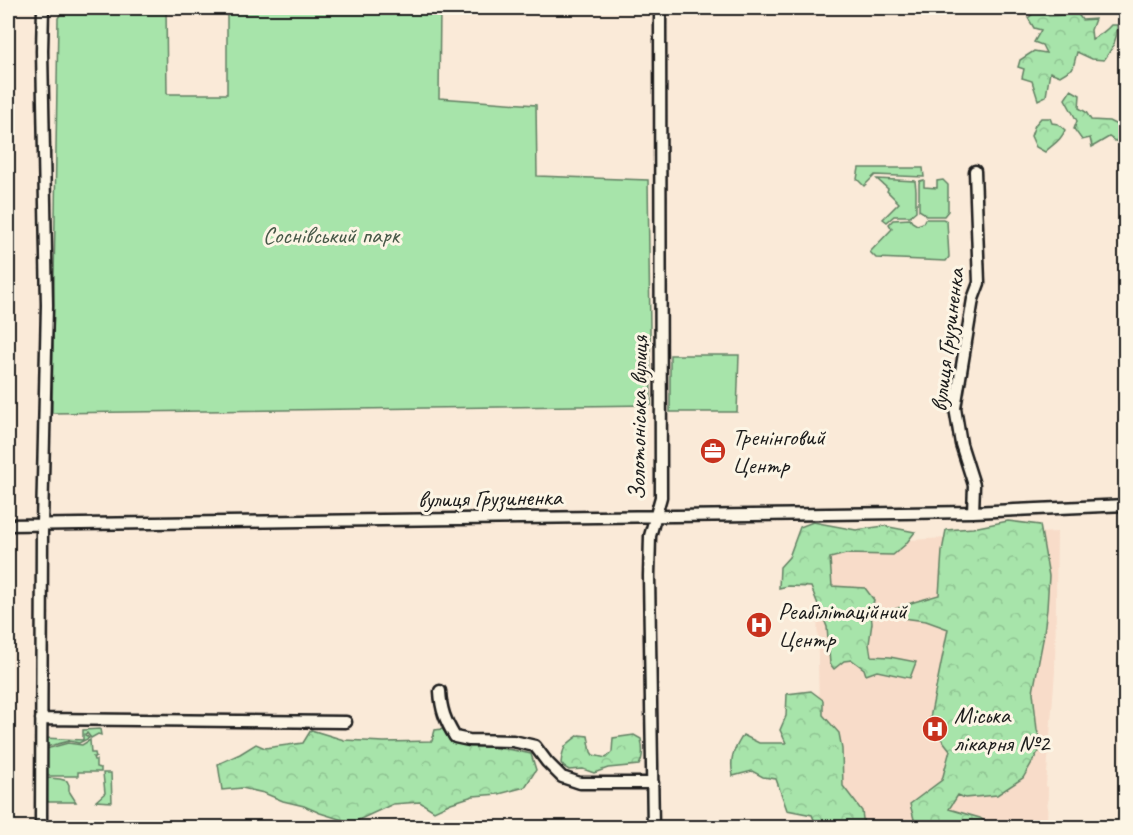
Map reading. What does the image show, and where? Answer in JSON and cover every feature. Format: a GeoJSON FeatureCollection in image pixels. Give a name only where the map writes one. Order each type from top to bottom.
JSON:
{"type":"FeatureCollection","features":[{"type":"Feature","properties":{"kind":"street"},"geometry":{"type":"LineString","coordinates":[[41,828],[42,525],[47,304],[43,8]]}},
{"type":"Feature","properties":{"kind":"street","name":"Золотоніська вулиця"},"geometry":{"type":"LineString","coordinates":[[653,828],[648,576],[650,536],[661,497],[660,8]]}},
{"type":"Feature","properties":{"kind":"street","name":"вулиця Грузиненка"},"geometry":{"type":"LineString","coordinates":[[974,512],[974,485],[961,444],[955,408],[973,299],[979,284],[975,171]]}},
{"type":"Feature","properties":{"kind":"street","name":"вулиця Грузиненка"},"geometry":{"type":"LineString","coordinates":[[8,525],[974,512],[1125,505]]}},
{"type":"Feature","properties":{"kind":"street"},"geometry":{"type":"LineString","coordinates":[[440,691],[440,702],[445,719],[456,736],[469,740],[513,741],[536,746],[547,762],[562,777],[580,783],[652,783]]}},
{"type":"Feature","properties":{"kind":"street"},"geometry":{"type":"LineString","coordinates":[[41,719],[346,722]]}},
{"type":"Feature","properties":{"kind":"shaded area","name":"Міська лікарня №2"},"geometry":{"type":"Polygon","coordinates":[[[1057,532],[1055,671],[1046,786],[1048,787],[1047,827],[821,827],[816,545],[1057,532]]]}},
{"type":"Feature","properties":{"kind":"green space","name":"Соснівський парк"},"geometry":{"type":"Polygon","coordinates":[[[166,8],[167,94],[227,94],[227,8],[440,8],[439,98],[536,105],[537,176],[648,180],[651,405],[52,413],[58,18],[63,10],[166,8]]]}},
{"type":"Feature","properties":{"kind":"green space"},"geometry":{"type":"Polygon","coordinates":[[[1039,9],[1049,16],[1076,11],[1082,20],[1095,19],[1091,30],[1092,39],[1111,25],[1117,25],[1117,35],[1104,60],[1092,59],[1077,52],[1073,68],[1060,76],[1050,72],[1046,96],[1038,100],[1032,81],[1022,78],[1024,69],[1018,67],[1020,60],[1034,51],[1046,53],[1042,45],[1034,42],[1041,30],[1034,28],[1028,18],[1039,9]]]}},
{"type":"Feature","properties":{"kind":"green space"},"geometry":{"type":"Polygon","coordinates":[[[1071,90],[1080,95],[1079,108],[1086,112],[1091,120],[1109,121],[1125,129],[1125,143],[1109,137],[1092,147],[1090,138],[1082,140],[1074,129],[1077,121],[1065,99],[1071,90]]]}},
{"type":"Feature","properties":{"kind":"green space"},"geometry":{"type":"Polygon","coordinates":[[[1041,118],[1050,118],[1052,123],[1058,124],[1065,130],[1059,140],[1045,152],[1036,147],[1031,136],[1035,125],[1041,118]]]}},
{"type":"Feature","properties":{"kind":"green space"},"geometry":{"type":"Polygon","coordinates":[[[859,168],[923,168],[924,177],[875,175],[864,186],[857,179],[859,168]]]}},
{"type":"Feature","properties":{"kind":"green space"},"geometry":{"type":"Polygon","coordinates":[[[877,179],[915,181],[916,211],[910,216],[894,216],[887,222],[883,219],[899,203],[877,179]]]}},
{"type":"Feature","properties":{"kind":"green space"},"geometry":{"type":"Polygon","coordinates":[[[924,180],[924,187],[937,188],[937,181],[943,180],[948,185],[948,211],[944,216],[926,216],[919,210],[919,183],[924,180]]]}},
{"type":"Feature","properties":{"kind":"green space"},"geometry":{"type":"Polygon","coordinates":[[[910,219],[917,225],[923,223],[925,219],[947,221],[949,257],[946,261],[876,258],[870,252],[892,229],[889,224],[893,220],[910,219]]]}},
{"type":"Feature","properties":{"kind":"green space"},"geometry":{"type":"Polygon","coordinates":[[[670,355],[739,355],[737,412],[670,412],[670,355]]]}},
{"type":"Feature","properties":{"kind":"green space"},"geometry":{"type":"Polygon","coordinates":[[[1008,521],[1040,525],[1049,576],[1043,640],[1033,692],[1037,730],[1042,745],[1023,778],[997,795],[965,798],[958,795],[949,809],[980,818],[990,825],[988,827],[916,827],[910,804],[942,780],[950,750],[929,723],[948,629],[926,621],[879,615],[939,595],[946,530],[973,528],[1008,521]]]}},
{"type":"Feature","properties":{"kind":"green space"},"geometry":{"type":"Polygon","coordinates":[[[813,522],[856,530],[884,526],[915,532],[893,555],[846,554],[830,558],[832,586],[865,588],[874,600],[869,644],[871,656],[916,662],[910,678],[877,671],[866,675],[864,669],[852,660],[844,661],[834,669],[830,664],[827,627],[811,587],[779,588],[780,567],[789,557],[800,527],[813,522]]]}},
{"type":"Feature","properties":{"kind":"green space"},"geometry":{"type":"Polygon","coordinates":[[[811,691],[823,700],[823,715],[839,733],[843,786],[862,811],[864,827],[817,827],[812,815],[787,810],[776,779],[763,777],[752,771],[733,776],[733,754],[743,735],[759,743],[786,743],[780,730],[786,716],[787,694],[811,691]]]}},
{"type":"Feature","properties":{"kind":"green space"},"geometry":{"type":"Polygon","coordinates":[[[100,729],[101,735],[98,734],[91,738],[87,733],[85,735],[89,738],[79,743],[69,741],[46,747],[45,738],[83,740],[83,730],[100,729]]]}},
{"type":"Feature","properties":{"kind":"green space"},"geometry":{"type":"Polygon","coordinates":[[[442,729],[455,743],[531,754],[536,770],[525,787],[499,794],[473,796],[434,811],[420,802],[393,804],[352,823],[264,793],[242,788],[222,790],[218,764],[256,744],[265,748],[303,743],[311,730],[344,740],[432,741],[435,730],[442,729]]]}},
{"type":"Feature","properties":{"kind":"green space"},"geometry":{"type":"Polygon","coordinates":[[[579,735],[588,736],[593,755],[606,758],[612,752],[613,738],[634,735],[641,739],[643,752],[641,762],[639,765],[608,768],[594,773],[583,769],[569,770],[561,763],[564,749],[579,735]]]}},
{"type":"Feature","properties":{"kind":"green space"},"geometry":{"type":"Polygon","coordinates":[[[90,740],[91,753],[95,753],[96,757],[93,757],[96,760],[96,767],[101,768],[101,772],[78,772],[78,776],[48,776],[46,749],[68,743],[82,745],[90,740]]]}},
{"type":"Feature","properties":{"kind":"green space"},"geometry":{"type":"Polygon","coordinates":[[[103,773],[111,773],[112,802],[96,801],[105,793],[103,773]]]}},
{"type":"Feature","properties":{"kind":"green space"},"geometry":{"type":"Polygon","coordinates":[[[49,778],[67,781],[69,791],[76,802],[46,800],[46,780],[49,778]]]}},
{"type":"Feature","properties":{"kind":"place","name":"Тренінговий Центр"},"geometry":{"type":"Point","coordinates":[713,451]}},
{"type":"Feature","properties":{"kind":"place","name":"Реабілітаційний Центр"},"geometry":{"type":"Point","coordinates":[759,625]}},
{"type":"Feature","properties":{"kind":"place","name":"Міська лікарня №2"},"geometry":{"type":"Point","coordinates":[935,729]}}]}
